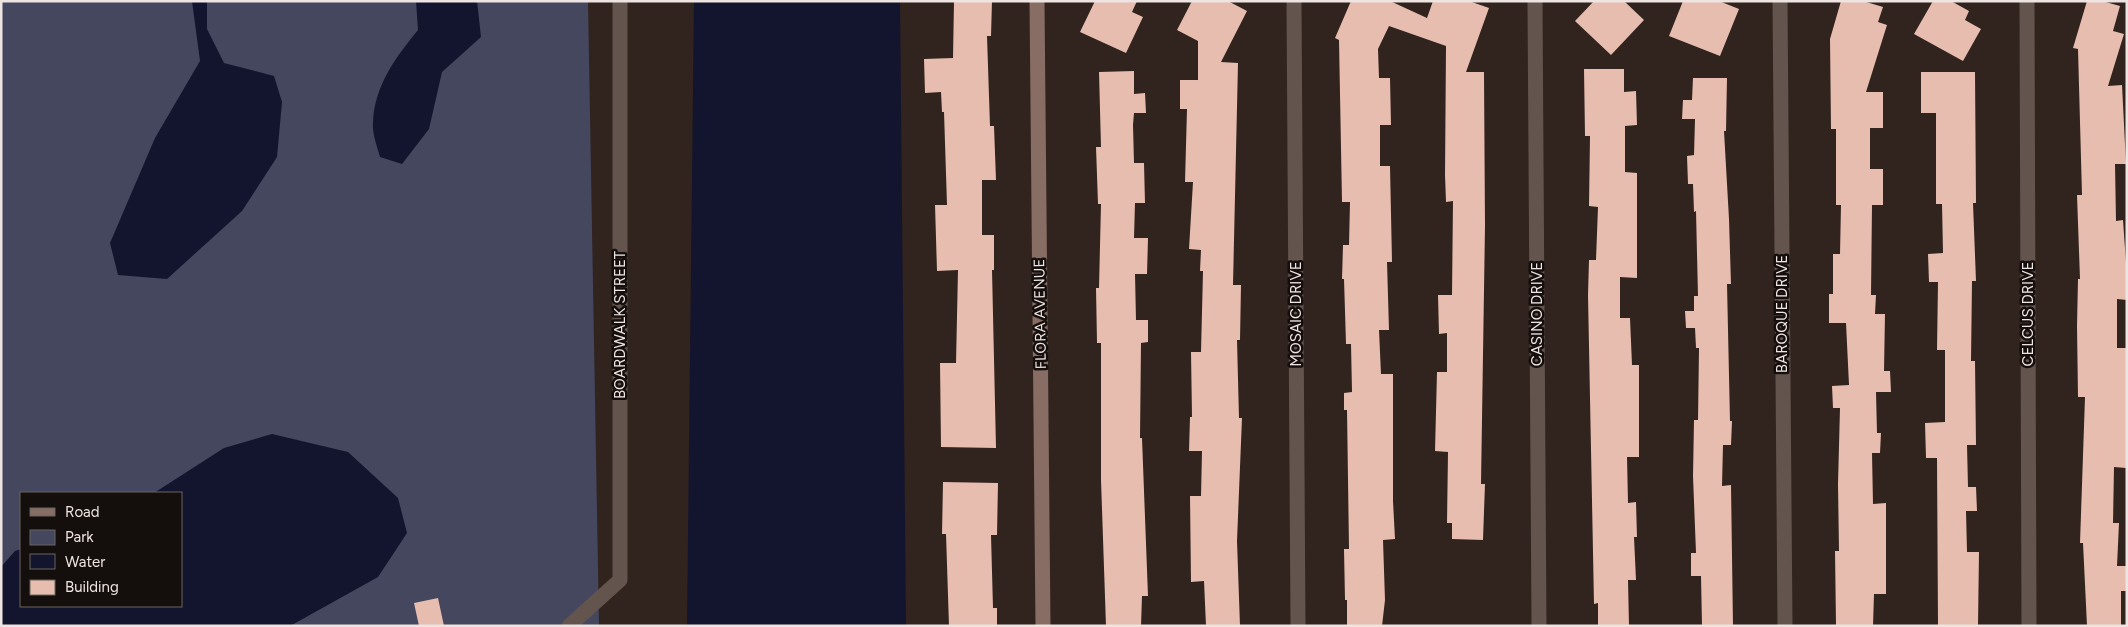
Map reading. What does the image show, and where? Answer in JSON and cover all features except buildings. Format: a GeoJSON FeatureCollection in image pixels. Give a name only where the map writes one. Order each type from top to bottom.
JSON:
{"type":"FeatureCollection","features":[{"type":"Feature","properties":{"kind":"street","name":"BOARDWALK STREET"},"geometry":{"type":"LineString","coordinates":[[569,626],[620,580],[620,1]]}},
{"type":"Feature","properties":{"kind":"street","name":"FLORA AVENUE"},"geometry":{"type":"LineString","coordinates":[[1036,1],[1043,626]]}},
{"type":"Feature","properties":{"kind":"street","name":"MOSAIC DRIVE"},"geometry":{"type":"LineString","coordinates":[[1294,1],[1298,626]]}},
{"type":"Feature","properties":{"kind":"street","name":"CASINO DRIVE"},"geometry":{"type":"LineString","coordinates":[[1535,1],[1538,626]]}},
{"type":"Feature","properties":{"kind":"street","name":"BAROQUE DRIVE"},"geometry":{"type":"LineString","coordinates":[[1780,1],[1785,626]]}},
{"type":"Feature","properties":{"kind":"street","name":"CELCUS DRIVE"},"geometry":{"type":"LineString","coordinates":[[2027,1],[2029,626]]}},
{"type":"Feature","properties":{"kind":"green space"},"geometry":{"type":"Polygon","coordinates":[[[1,1],[588,1],[599,626],[1,626],[1,1]]]}},
{"type":"Feature","properties":{"kind":"water"},"geometry":{"type":"Polygon","coordinates":[[[192,1],[207,1],[207,29],[224,63],[274,76],[282,102],[277,157],[242,211],[167,279],[118,275],[110,243],[155,138],[200,61],[192,1]]]}},
{"type":"Feature","properties":{"kind":"water"},"geometry":{"type":"Polygon","coordinates":[[[416,1],[477,1],[481,37],[442,72],[429,129],[402,164],[380,157],[373,127],[374,109],[382,84],[394,62],[418,30],[416,1]]]}},
{"type":"Feature","properties":{"kind":"water"},"geometry":{"type":"Polygon","coordinates":[[[694,1],[900,1],[906,626],[687,626],[694,1]]]}},
{"type":"Feature","properties":{"kind":"water"},"geometry":{"type":"Polygon","coordinates":[[[272,434],[348,452],[398,498],[407,533],[378,577],[290,626],[1,626],[1,567],[15,551],[20,549],[20,607],[182,607],[182,492],[156,492],[224,448],[272,434]]]}}]}
